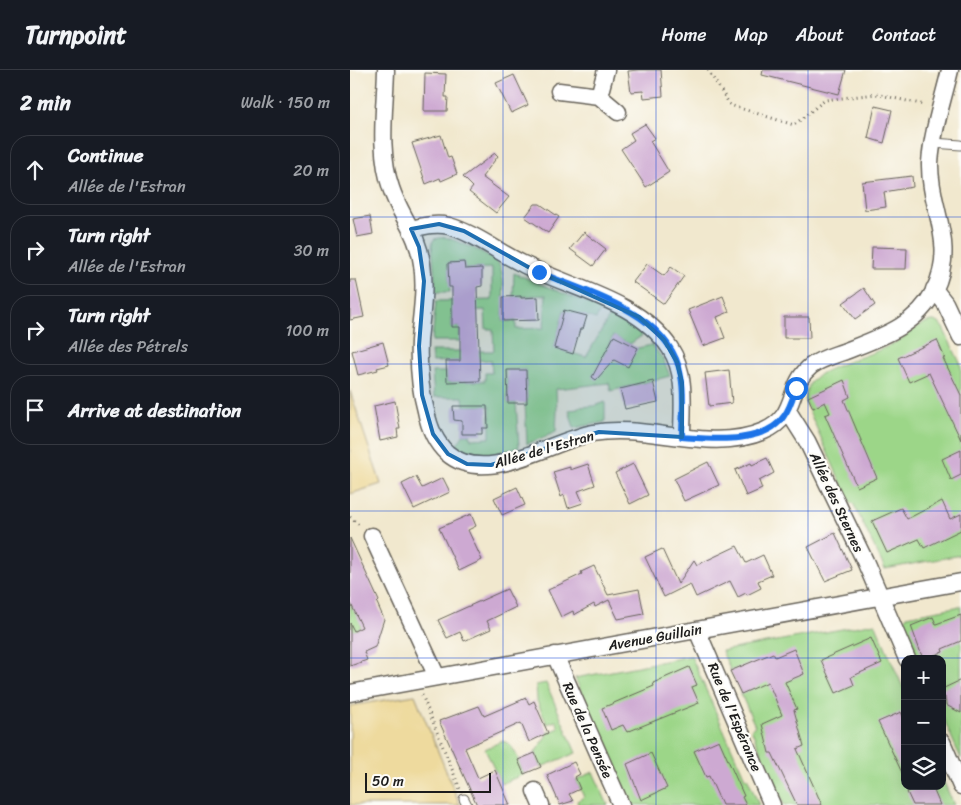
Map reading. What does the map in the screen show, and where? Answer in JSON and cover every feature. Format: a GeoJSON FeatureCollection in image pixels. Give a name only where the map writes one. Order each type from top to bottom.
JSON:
{"type":"FeatureCollection","features":[{"type":"Feature","properties":{"kind":"street","name":"Allée de l'Estran"},"geometry":{"type":"LineString","coordinates":[[386,70],[383,142],[385,165],[394,195],[419,247],[424,281],[419,346],[422,395],[428,420],[433,434],[448,454],[467,464],[491,465],[508,462],[582,436],[599,432],[724,439],[752,435],[772,427],[782,419],[788,411],[797,384],[810,367],[884,336],[900,327],[918,312],[934,289],[940,272],[944,244],[940,219],[934,199],[930,161],[950,70]]}},
{"type":"Feature","properties":{"kind":"street"},"geometry":{"type":"LineString","coordinates":[[599,96],[606,70]]}},
{"type":"Feature","properties":{"kind":"street"},"geometry":{"type":"LineString","coordinates":[[559,91],[599,96],[618,112]]}},
{"type":"Feature","properties":{"kind":"street"},"geometry":{"type":"LineString","coordinates":[[411,229],[439,224],[464,231],[539,272],[616,303],[646,322],[668,345],[680,369],[682,437]]}},
{"type":"Feature","properties":{"kind":"street"},"geometry":{"type":"LineString","coordinates":[[934,289],[945,303],[961,338]]}},
{"type":"Feature","properties":{"kind":"street","name":"Allée des Sternes"},"geometry":{"type":"LineString","coordinates":[[788,411],[807,440],[905,655]]}},
{"type":"Feature","properties":{"kind":"street"},"geometry":{"type":"LineString","coordinates":[[372,536],[437,677]]}},
{"type":"Feature","properties":{"kind":"street","name":"Avenue Guillain"},"geometry":{"type":"LineString","coordinates":[[350,693],[961,582]]}},
{"type":"Feature","properties":{"kind":"street","name":"Rue de l'Espérance"},"geometry":{"type":"LineString","coordinates":[[697,630],[772,805]]}},
{"type":"Feature","properties":{"kind":"street","name":"Rue de la Pensée"},"geometry":{"type":"LineString","coordinates":[[554,655],[621,805]]}},
{"type":"Feature","properties":{"kind":"street"},"geometry":{"type":"LineString","coordinates":[[943,745],[961,786]]}},
{"type":"Feature","properties":{"kind":"lane"},"geometry":{"type":"LineString","coordinates":[[933,142],[961,145]]}},
{"type":"Feature","properties":{"kind":"path"},"geometry":{"type":"LineString","coordinates":[[708,70],[730,105],[794,125],[825,100],[876,94],[941,108]]}},
{"type":"Feature","properties":{"kind":"path"},"geometry":{"type":"LineString","coordinates":[[417,681],[465,802]]}},
{"type":"Feature","properties":{"kind":"highlighted area"},"geometry":{"type":"Polygon","coordinates":[[[439,224],[464,231],[530,268],[639,317],[664,340],[677,362],[682,383],[682,437],[599,432],[491,465],[467,464],[448,454],[433,434],[422,395],[419,346],[424,281],[419,247],[411,229],[439,224]]]}},
{"type":"Feature","properties":{"kind":"green space"},"geometry":{"type":"Polygon","coordinates":[[[445,237],[481,252],[498,263],[501,268],[503,282],[503,321],[516,321],[516,329],[544,328],[546,295],[513,297],[514,273],[601,309],[596,319],[564,310],[554,348],[586,357],[611,314],[643,335],[630,344],[613,336],[604,355],[652,345],[663,359],[670,376],[611,391],[609,383],[556,389],[556,432],[527,444],[526,370],[505,370],[508,403],[516,403],[519,447],[487,454],[464,451],[456,446],[464,434],[470,434],[471,439],[490,438],[490,406],[464,406],[463,397],[434,397],[432,372],[447,372],[447,382],[485,381],[485,373],[492,373],[491,360],[432,362],[431,351],[494,351],[493,329],[486,329],[485,310],[452,311],[452,327],[460,327],[460,341],[432,341],[436,301],[492,300],[492,268],[465,269],[464,262],[448,263],[450,292],[436,292],[432,244],[434,239],[445,237]]]}},
{"type":"Feature","properties":{"kind":"green space"},"geometry":{"type":"Polygon","coordinates":[[[934,321],[943,328],[961,365],[961,555],[885,569],[853,503],[850,503],[805,402],[806,393],[812,380],[822,373],[889,346],[920,325],[934,321]]]}},
{"type":"Feature","properties":{"kind":"green space"},"geometry":{"type":"Polygon","coordinates":[[[605,402],[605,422],[574,428],[569,410],[578,409],[578,407],[594,406],[605,402]]]}},
{"type":"Feature","properties":{"kind":"green space"},"geometry":{"type":"Polygon","coordinates":[[[350,602],[362,622],[360,628],[354,631],[350,640],[350,602]]]}},
{"type":"Feature","properties":{"kind":"green space"},"geometry":{"type":"Polygon","coordinates":[[[961,606],[961,759],[946,724],[946,655],[916,655],[903,622],[907,616],[961,606]]]}},
{"type":"Feature","properties":{"kind":"green space"},"geometry":{"type":"Polygon","coordinates":[[[875,623],[901,683],[901,790],[946,790],[946,787],[954,805],[784,805],[751,729],[755,726],[722,651],[875,623]]]}},
{"type":"Feature","properties":{"kind":"green space"},"geometry":{"type":"Polygon","coordinates":[[[691,656],[745,778],[747,777],[759,805],[632,805],[575,678],[691,656]]]}},
{"type":"Feature","properties":{"kind":"green space"},"geometry":{"type":"Polygon","coordinates":[[[546,683],[576,753],[541,767],[535,753],[548,733],[559,728],[556,721],[547,724],[537,701],[536,685],[546,683]]]}},
{"type":"Feature","properties":{"kind":"green space"},"geometry":{"type":"Polygon","coordinates":[[[502,741],[513,749],[524,774],[501,784],[485,749],[502,741]]]}},
{"type":"Feature","properties":{"kind":"green space"},"geometry":{"type":"Polygon","coordinates":[[[593,772],[608,805],[578,805],[577,801],[584,797],[576,780],[593,772]]]}},
{"type":"Feature","properties":{"kind":"sand"},"geometry":{"type":"Polygon","coordinates":[[[350,391],[381,484],[350,494],[350,391]]]}},
{"type":"Feature","properties":{"kind":"sand"},"geometry":{"type":"Polygon","coordinates":[[[415,695],[460,805],[350,805],[350,706],[415,695]]]}},
{"type":"Feature","properties":{"kind":"building"},"geometry":{"type":"Polygon","coordinates":[[[661,70],[663,96],[644,98],[643,91],[631,92],[628,71],[661,70]]]}},
{"type":"Feature","properties":{"kind":"building"},"geometry":{"type":"Polygon","coordinates":[[[763,70],[846,70],[839,94],[762,75],[763,70]]]}},
{"type":"Feature","properties":{"kind":"building"},"geometry":{"type":"Polygon","coordinates":[[[425,73],[446,74],[445,97],[448,97],[447,111],[424,111],[425,73]]]}},
{"type":"Feature","properties":{"kind":"building"},"geometry":{"type":"Polygon","coordinates":[[[514,75],[528,105],[511,113],[496,83],[514,75]]]}},
{"type":"Feature","properties":{"kind":"building"},"geometry":{"type":"Polygon","coordinates":[[[875,106],[892,110],[884,143],[868,138],[875,106]]]}},
{"type":"Feature","properties":{"kind":"building"},"geometry":{"type":"Polygon","coordinates":[[[645,124],[655,138],[650,141],[669,172],[646,187],[621,149],[634,140],[630,133],[645,124]]]}},
{"type":"Feature","properties":{"kind":"building"},"geometry":{"type":"Polygon","coordinates":[[[441,135],[448,158],[451,157],[457,174],[441,181],[440,178],[426,184],[412,143],[441,135]]]}},
{"type":"Feature","properties":{"kind":"building"},"geometry":{"type":"Polygon","coordinates":[[[495,153],[498,156],[482,177],[509,197],[496,213],[469,192],[473,187],[463,177],[495,153]]]}},
{"type":"Feature","properties":{"kind":"building"},"geometry":{"type":"Polygon","coordinates":[[[912,176],[913,187],[884,192],[886,207],[865,210],[862,182],[912,176]]]}},
{"type":"Feature","properties":{"kind":"building"},"geometry":{"type":"Polygon","coordinates":[[[535,204],[540,204],[559,217],[548,233],[525,217],[535,204]]]}},
{"type":"Feature","properties":{"kind":"building"},"geometry":{"type":"Polygon","coordinates":[[[370,216],[373,234],[357,237],[353,219],[370,216]]]}},
{"type":"Feature","properties":{"kind":"building"},"geometry":{"type":"Polygon","coordinates":[[[584,232],[606,249],[593,266],[570,249],[584,232]]]}},
{"type":"Feature","properties":{"kind":"building"},"geometry":{"type":"Polygon","coordinates":[[[872,247],[907,248],[906,269],[871,269],[872,247]]]}},
{"type":"Feature","properties":{"kind":"building"},"geometry":{"type":"Polygon","coordinates":[[[464,262],[465,269],[482,268],[482,286],[477,287],[480,381],[447,382],[446,361],[460,361],[460,327],[452,327],[452,287],[449,287],[448,263],[464,262]]]}},
{"type":"Feature","properties":{"kind":"building"},"geometry":{"type":"Polygon","coordinates":[[[647,264],[664,276],[671,267],[684,276],[664,304],[633,282],[647,264]]]}},
{"type":"Feature","properties":{"kind":"building"},"geometry":{"type":"Polygon","coordinates":[[[350,280],[356,280],[364,317],[350,320],[350,280]]]}},
{"type":"Feature","properties":{"kind":"building"},"geometry":{"type":"Polygon","coordinates":[[[864,288],[875,305],[855,319],[843,303],[864,288]]]}},
{"type":"Feature","properties":{"kind":"building"},"geometry":{"type":"Polygon","coordinates":[[[521,296],[521,298],[538,297],[539,320],[503,321],[503,297],[521,296]]]}},
{"type":"Feature","properties":{"kind":"building"},"geometry":{"type":"Polygon","coordinates":[[[723,296],[729,312],[717,317],[725,338],[703,346],[688,310],[723,296]]]}},
{"type":"Feature","properties":{"kind":"building"},"geometry":{"type":"Polygon","coordinates":[[[564,310],[587,316],[583,329],[580,329],[573,354],[554,348],[564,310]]]}},
{"type":"Feature","properties":{"kind":"building"},"geometry":{"type":"Polygon","coordinates":[[[784,317],[809,317],[810,338],[784,338],[784,317]]]}},
{"type":"Feature","properties":{"kind":"building"},"geometry":{"type":"Polygon","coordinates":[[[614,336],[638,348],[628,367],[614,360],[596,380],[592,377],[614,336]]]}},
{"type":"Feature","properties":{"kind":"building"},"geometry":{"type":"Polygon","coordinates":[[[937,340],[945,358],[943,358],[961,395],[961,440],[929,373],[909,382],[898,358],[937,340]]]}},
{"type":"Feature","properties":{"kind":"building"},"geometry":{"type":"Polygon","coordinates":[[[383,342],[389,365],[358,375],[352,351],[383,342]]]}},
{"type":"Feature","properties":{"kind":"building"},"geometry":{"type":"Polygon","coordinates":[[[507,370],[526,370],[527,403],[508,403],[507,370]]]}},
{"type":"Feature","properties":{"kind":"building"},"geometry":{"type":"Polygon","coordinates":[[[729,370],[732,403],[709,406],[705,373],[729,370]]]}},
{"type":"Feature","properties":{"kind":"building"},"geometry":{"type":"Polygon","coordinates":[[[844,380],[850,397],[844,400],[877,478],[857,487],[825,415],[830,413],[825,402],[813,408],[808,397],[844,380]]]}},
{"type":"Feature","properties":{"kind":"building"},"geometry":{"type":"Polygon","coordinates":[[[653,381],[658,402],[625,409],[620,389],[653,381]]]}},
{"type":"Feature","properties":{"kind":"building"},"geometry":{"type":"Polygon","coordinates":[[[395,401],[400,429],[397,429],[398,437],[380,441],[374,406],[395,401]]]}},
{"type":"Feature","properties":{"kind":"building"},"geometry":{"type":"Polygon","coordinates":[[[453,406],[487,406],[488,428],[482,428],[482,434],[462,434],[462,421],[454,420],[453,406]]]}},
{"type":"Feature","properties":{"kind":"building"},"geometry":{"type":"Polygon","coordinates":[[[961,450],[961,475],[951,480],[942,459],[961,450]]]}},
{"type":"Feature","properties":{"kind":"building"},"geometry":{"type":"Polygon","coordinates":[[[767,458],[774,473],[759,481],[762,489],[746,496],[735,470],[767,458]]]}},
{"type":"Feature","properties":{"kind":"building"},"geometry":{"type":"Polygon","coordinates":[[[708,462],[719,485],[684,501],[674,479],[708,462]]]}},
{"type":"Feature","properties":{"kind":"building"},"geometry":{"type":"Polygon","coordinates":[[[588,464],[595,485],[578,491],[583,503],[568,508],[564,495],[561,497],[553,472],[570,467],[570,470],[588,464]]]}},
{"type":"Feature","properties":{"kind":"building"},"geometry":{"type":"Polygon","coordinates":[[[633,464],[648,495],[630,504],[615,473],[633,464]]]}},
{"type":"Feature","properties":{"kind":"building"},"geometry":{"type":"Polygon","coordinates":[[[416,477],[422,488],[443,478],[450,492],[414,509],[402,484],[416,477]]]}},
{"type":"Feature","properties":{"kind":"building"},"geometry":{"type":"Polygon","coordinates":[[[517,487],[525,505],[502,515],[494,498],[517,487]]]}},
{"type":"Feature","properties":{"kind":"building"},"geometry":{"type":"Polygon","coordinates":[[[942,501],[950,519],[961,514],[961,530],[924,548],[919,539],[887,553],[872,521],[901,508],[907,519],[942,501]]]}},
{"type":"Feature","properties":{"kind":"building"},"geometry":{"type":"Polygon","coordinates":[[[471,514],[476,526],[468,530],[482,560],[459,571],[439,528],[471,514]]]}},
{"type":"Feature","properties":{"kind":"building"},"geometry":{"type":"Polygon","coordinates":[[[835,533],[852,570],[825,581],[808,547],[835,533]]]}},
{"type":"Feature","properties":{"kind":"building"},"geometry":{"type":"Polygon","coordinates":[[[350,538],[379,601],[377,603],[384,619],[375,647],[364,652],[367,660],[350,666],[350,623],[354,631],[362,627],[350,602],[350,538]]]}},
{"type":"Feature","properties":{"kind":"building"},"geometry":{"type":"Polygon","coordinates":[[[737,546],[746,563],[763,555],[772,575],[758,581],[761,588],[738,597],[730,581],[696,597],[690,584],[664,597],[645,557],[662,549],[678,584],[694,560],[697,565],[737,546]]]}},
{"type":"Feature","properties":{"kind":"building"},"geometry":{"type":"Polygon","coordinates":[[[594,566],[608,595],[639,589],[644,614],[618,619],[609,600],[595,607],[594,604],[574,615],[573,611],[561,617],[548,590],[582,574],[581,572],[594,566]]]}},
{"type":"Feature","properties":{"kind":"building"},"geometry":{"type":"Polygon","coordinates":[[[507,589],[516,607],[487,621],[491,629],[464,641],[460,632],[447,638],[438,620],[507,589]]]}},
{"type":"Feature","properties":{"kind":"building"},"geometry":{"type":"Polygon","coordinates":[[[961,615],[961,641],[942,649],[943,652],[934,655],[922,655],[911,626],[933,617],[936,624],[961,615]]]}},
{"type":"Feature","properties":{"kind":"building"},"geometry":{"type":"Polygon","coordinates":[[[871,638],[882,663],[851,677],[854,685],[836,693],[821,660],[871,638]]]}},
{"type":"Feature","properties":{"kind":"building"},"geometry":{"type":"Polygon","coordinates":[[[794,649],[804,674],[785,682],[797,709],[794,710],[804,746],[797,749],[822,805],[797,805],[772,753],[769,753],[762,724],[782,715],[768,682],[741,694],[730,671],[773,653],[775,657],[794,649]]]}},
{"type":"Feature","properties":{"kind":"building"},"geometry":{"type":"Polygon","coordinates":[[[689,667],[697,685],[692,687],[699,703],[627,732],[623,725],[611,730],[602,708],[654,686],[653,683],[689,667]]]}},
{"type":"Feature","properties":{"kind":"building"},"geometry":{"type":"Polygon","coordinates":[[[961,680],[961,713],[946,705],[946,687],[961,680]]]}},
{"type":"Feature","properties":{"kind":"building"},"geometry":{"type":"Polygon","coordinates":[[[526,698],[529,704],[534,701],[548,733],[529,742],[521,723],[465,748],[478,778],[495,770],[510,805],[477,805],[439,721],[479,706],[484,716],[526,698]]]}},
{"type":"Feature","properties":{"kind":"building"},"geometry":{"type":"Polygon","coordinates":[[[901,712],[901,771],[878,722],[901,712]]]}},
{"type":"Feature","properties":{"kind":"building"},"geometry":{"type":"Polygon","coordinates":[[[719,740],[744,796],[742,797],[746,805],[722,805],[709,776],[706,777],[694,751],[719,740]]]}},
{"type":"Feature","properties":{"kind":"building"},"geometry":{"type":"Polygon","coordinates":[[[535,753],[541,767],[524,774],[518,760],[535,753]]]}},
{"type":"Feature","properties":{"kind":"building"},"geometry":{"type":"Polygon","coordinates":[[[651,753],[667,788],[641,800],[627,764],[651,753]]]}},
{"type":"Feature","properties":{"kind":"building"},"geometry":{"type":"Polygon","coordinates":[[[574,762],[580,774],[575,777],[580,789],[569,794],[573,801],[560,805],[547,775],[574,762]]]}},
{"type":"Feature","properties":{"kind":"building"},"geometry":{"type":"Polygon","coordinates":[[[912,790],[934,790],[940,805],[913,805],[907,792],[912,790]]]}},
{"type":"Feature","properties":{"kind":"route"},"geometry":{"type":"LineString","coordinates":[[539,272],[616,303],[652,327],[668,345],[680,369],[682,437],[724,439],[762,432],[779,422],[785,415],[796,388]]}}]}
